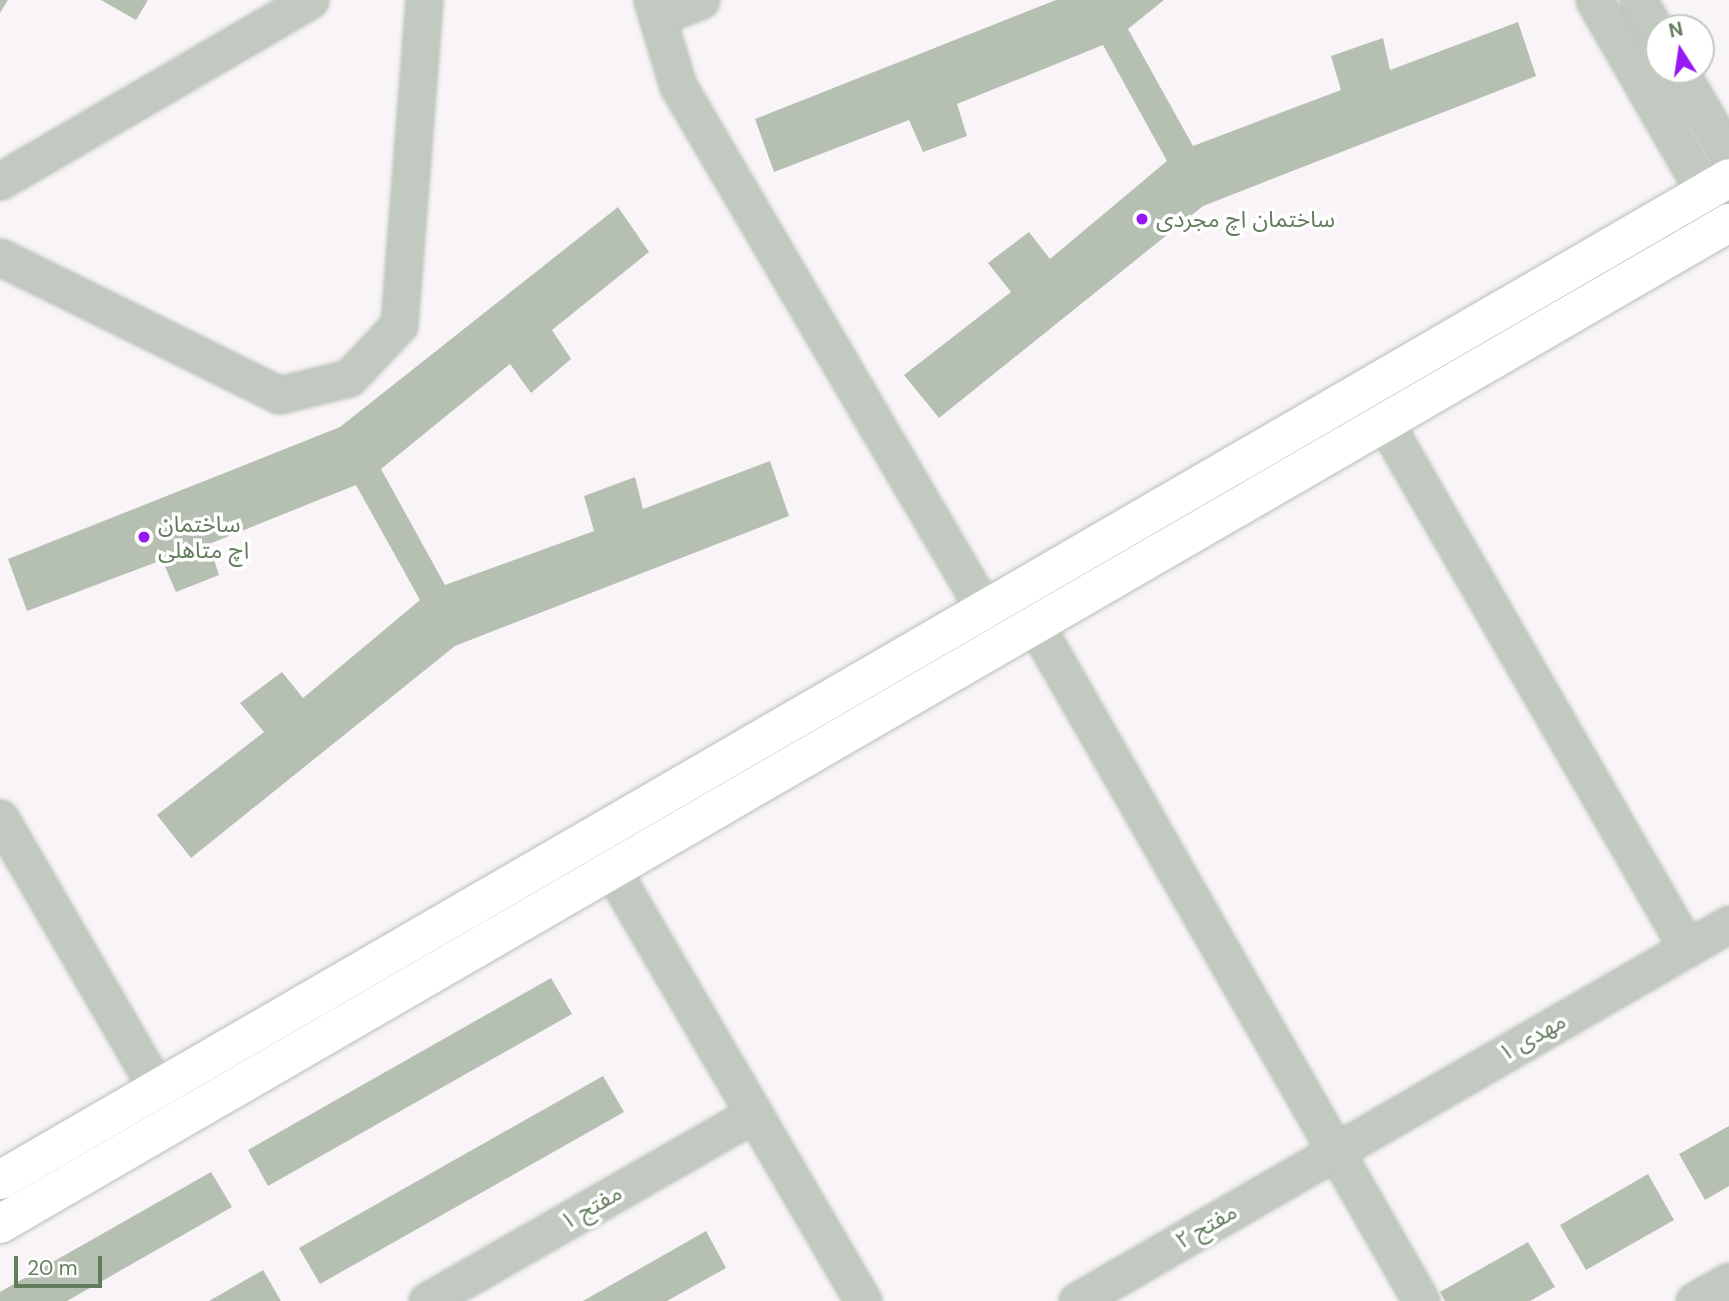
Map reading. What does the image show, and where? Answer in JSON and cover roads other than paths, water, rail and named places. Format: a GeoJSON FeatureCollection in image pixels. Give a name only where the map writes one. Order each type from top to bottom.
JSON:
{"type":"FeatureCollection","features":[{"type":"Feature","properties":{"kind":"street"},"geometry":{"type":"LineString","coordinates":[[0,181],[310,0]]}},
{"type":"Feature","properties":{"kind":"street"},"geometry":{"type":"LineString","coordinates":[[0,257],[279,395],[349,378],[399,325],[424,0]]}},
{"type":"Feature","properties":{"kind":"street"},"geometry":{"type":"LineString","coordinates":[[701,0],[654,8],[678,86],[984,609]]}},
{"type":"Feature","properties":{"kind":"street"},"geometry":{"type":"LineString","coordinates":[[0,1180],[984,609],[1721,192],[1594,0]]}},
{"type":"Feature","properties":{"kind":"street"},"geometry":{"type":"LineString","coordinates":[[1687,84],[1729,156]]}},
{"type":"Feature","properties":{"kind":"street"},"geometry":{"type":"LineString","coordinates":[[0,1224],[1729,223]]}},
{"type":"Feature","properties":{"kind":"street"},"geometry":{"type":"LineString","coordinates":[[1385,422],[1687,948]]}},
{"type":"Feature","properties":{"kind":"street"},"geometry":{"type":"LineString","coordinates":[[1036,626],[1422,1301]]}},
{"type":"Feature","properties":{"kind":"street"},"geometry":{"type":"LineString","coordinates":[[0,818],[176,1122]]}},
{"type":"Feature","properties":{"kind":"street"},"geometry":{"type":"LineString","coordinates":[[593,837],[863,1301]]}},
{"type":"Feature","properties":{"kind":"street","name":"مهدی ۱"},"geometry":{"type":"LineString","coordinates":[[1336,1151],[1729,923]]}},
{"type":"Feature","properties":{"kind":"street","name":"مفتح ۱"},"geometry":{"type":"LineString","coordinates":[[427,1301],[754,1114]]}},
{"type":"Feature","properties":{"kind":"street","name":"مفتح ۲"},"geometry":{"type":"LineString","coordinates":[[1077,1301],[1336,1151]]}},
{"type":"Feature","properties":{"kind":"street"},"geometry":{"type":"LineString","coordinates":[[1694,1301],[1729,1281]]}},
{"type":"Feature","properties":{"kind":"place","name":"ساختمان اچ مجردی"},"geometry":{"type":"Point","coordinates":[1142,219]}},
{"type":"Feature","properties":{"kind":"place","name":"ساختمان اچ متاهلی"},"geometry":{"type":"Point","coordinates":[144,537]}}]}
